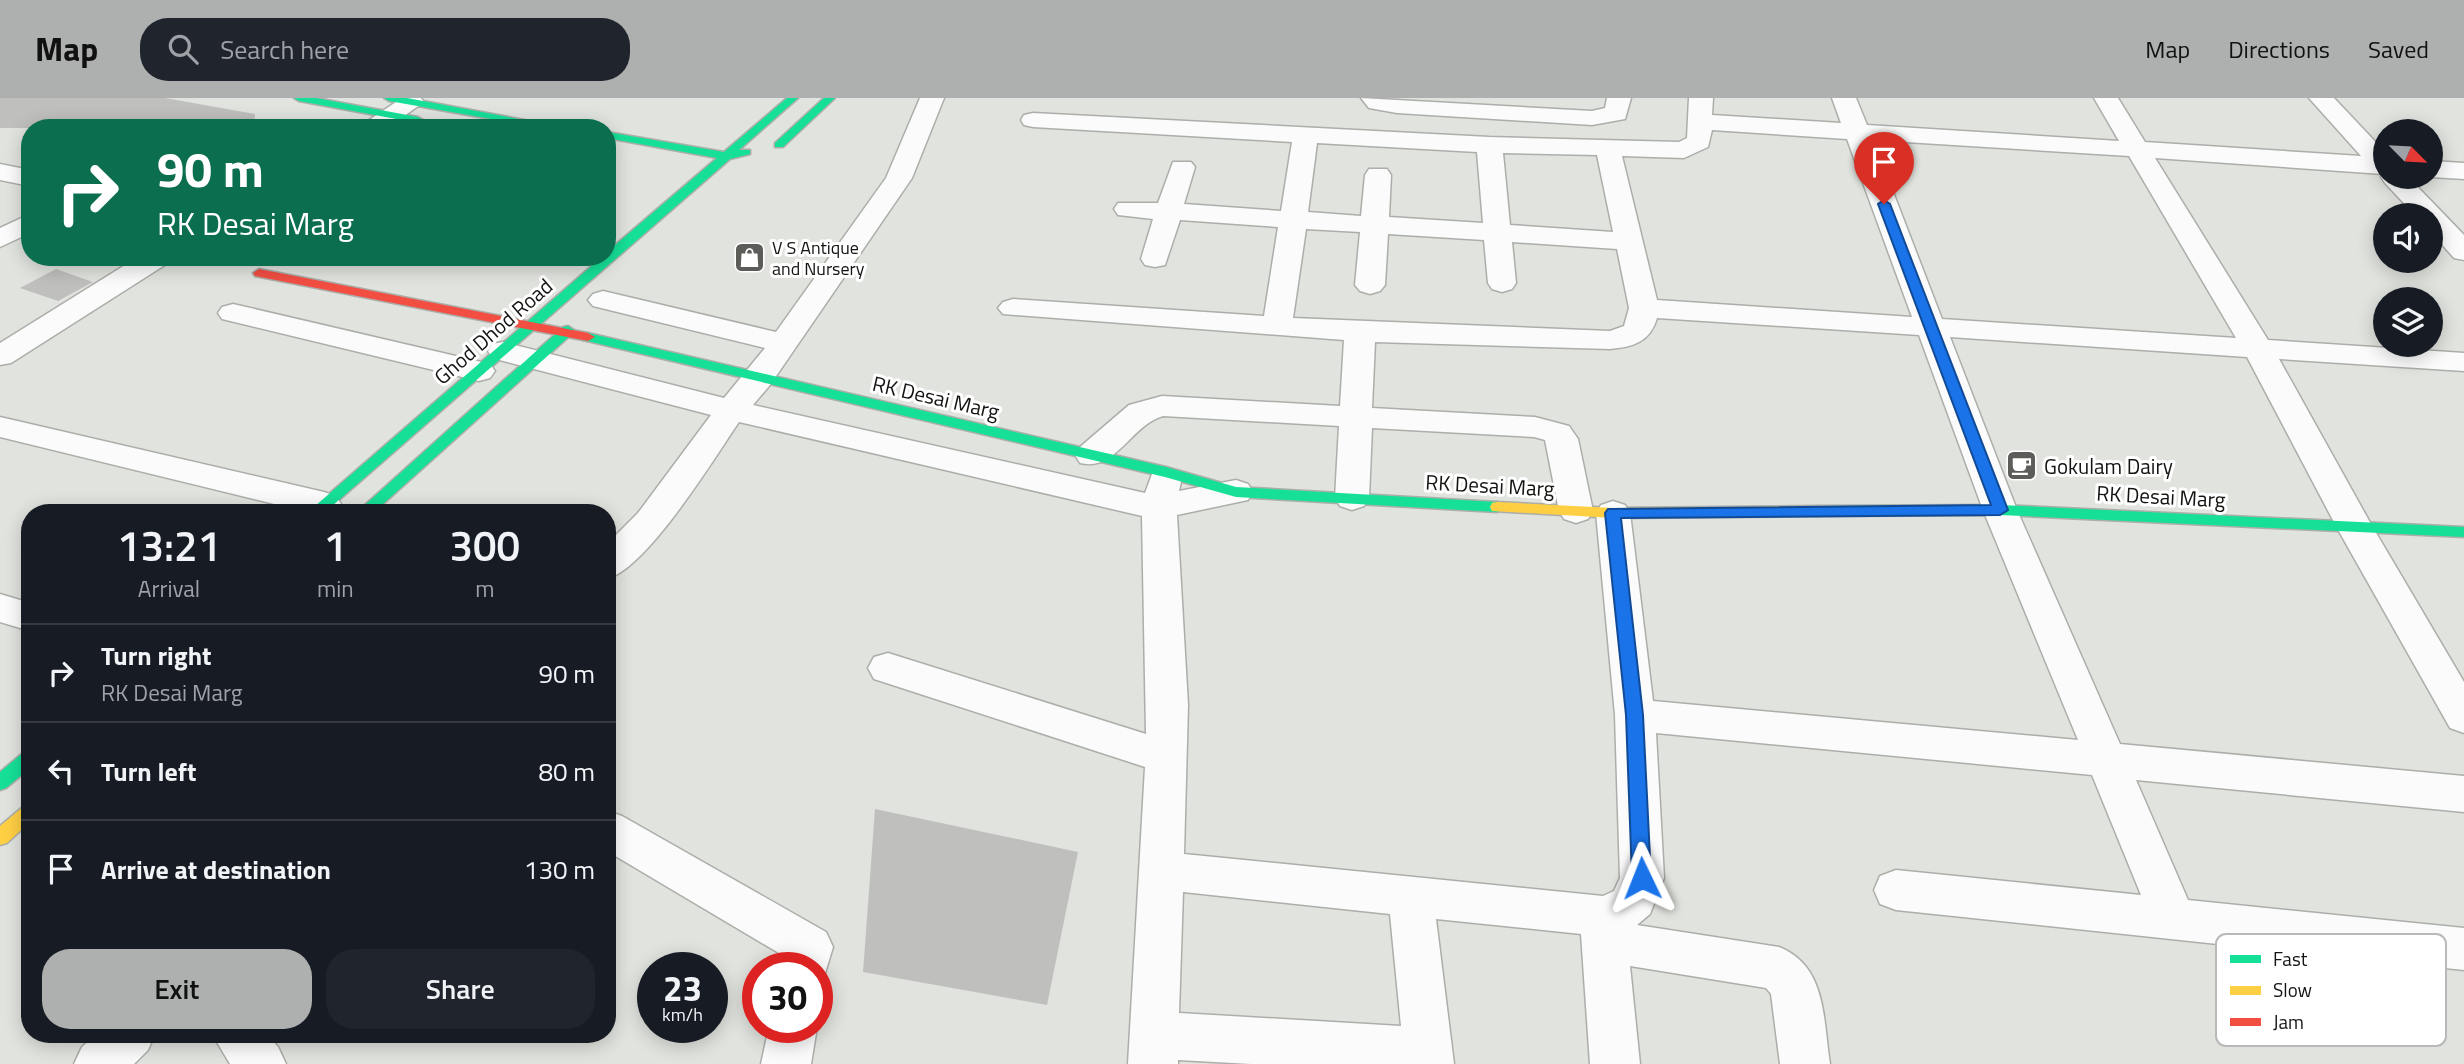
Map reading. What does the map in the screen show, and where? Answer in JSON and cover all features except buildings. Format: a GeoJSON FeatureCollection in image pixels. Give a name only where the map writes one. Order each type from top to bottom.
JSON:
{"type":"FeatureCollection","features":[{"type":"Feature","properties":{"kind":"street"},"geometry":{"type":"LineString","coordinates":[[299,98],[397,105],[497,119]]}},
{"type":"Feature","properties":{"kind":"street","name":"Ghod Dhod Road"},"geometry":{"type":"LineString","coordinates":[[616,253],[793,98]]}},
{"type":"Feature","properties":{"kind":"street"},"geometry":{"type":"LineString","coordinates":[[616,137],[727,156],[750,152],[764,159],[830,98]]}},
{"type":"Feature","properties":{"kind":"street"},"geometry":{"type":"LineString","coordinates":[[616,557],[650,522],[731,410],[759,378],[899,178],[932,98]]}},
{"type":"Feature","properties":{"kind":"street"},"geometry":{"type":"LineString","coordinates":[[1373,98],[1378,103],[1397,106],[1603,118],[1618,111],[1619,98]]}},
{"type":"Feature","properties":{"kind":"street"},"geometry":{"type":"LineString","coordinates":[[1844,98],[2000,510],[2174,919]]}},
{"type":"Feature","properties":{"kind":"street"},"geometry":{"type":"LineString","coordinates":[[2106,98],[2258,349],[2354,526],[2464,717]]}},
{"type":"Feature","properties":{"kind":"street"},"geometry":{"type":"LineString","coordinates":[[2321,98],[2373,154]]}},
{"type":"Feature","properties":{"kind":"street"},"geometry":{"type":"LineString","coordinates":[[397,105],[425,119]]}},
{"type":"Feature","properties":{"kind":"street"},"geometry":{"type":"LineString","coordinates":[[380,119],[397,105]]}},
{"type":"Feature","properties":{"kind":"street"},"geometry":{"type":"LineString","coordinates":[[1033,120],[1501,145],[1684,150],[1699,142],[1702,110],[1856,129],[2373,168]]}},
{"type":"Feature","properties":{"kind":"street"},"geometry":{"type":"LineString","coordinates":[[1502,283],[1495,232],[1501,145],[1512,112]]}},
{"type":"Feature","properties":{"kind":"street"},"geometry":{"type":"LineString","coordinates":[[1277,327],[1306,134]]}},
{"type":"Feature","properties":{"kind":"street"},"geometry":{"type":"LineString","coordinates":[[1013,308],[1360,332],[1610,340],[1631,338],[1639,330],[1644,308],[1608,149]]}},
{"type":"Feature","properties":{"kind":"street"},"geometry":{"type":"LineString","coordinates":[[1155,259],[1182,167]]}},
{"type":"Feature","properties":{"kind":"street"},"geometry":{"type":"LineString","coordinates":[[2443,170],[2464,171]]}},
{"type":"Feature","properties":{"kind":"street"},"geometry":{"type":"LineString","coordinates":[[0,172],[21,176]]}},
{"type":"Feature","properties":{"kind":"street"},"geometry":{"type":"LineString","coordinates":[[680,172],[704,177],[720,185]]}},
{"type":"Feature","properties":{"kind":"street"},"geometry":{"type":"LineString","coordinates":[[1370,285],[1378,175]]}},
{"type":"Feature","properties":{"kind":"street"},"geometry":{"type":"LineString","coordinates":[[2405,189],[2418,203]]}},
{"type":"Feature","properties":{"kind":"street"},"geometry":{"type":"LineString","coordinates":[[1128,209],[1629,241]]}},
{"type":"Feature","properties":{"kind":"street"},"geometry":{"type":"LineString","coordinates":[[0,239],[21,227]]}},
{"type":"Feature","properties":{"kind":"street"},"geometry":{"type":"LineString","coordinates":[[2443,230],[2464,252]]}},
{"type":"Feature","properties":{"kind":"street"},"geometry":{"type":"LineString","coordinates":[[0,356],[144,266]]}},
{"type":"Feature","properties":{"kind":"street","name":"Ghod Dhod Road"},"geometry":{"type":"LineString","coordinates":[[325,504],[601,266]]}},
{"type":"Feature","properties":{"kind":"street","name":"RK Desai Marg"},"geometry":{"type":"LineString","coordinates":[[259,273],[533,325],[1091,454],[1162,489]]}},
{"type":"Feature","properties":{"kind":"street"},"geometry":{"type":"LineString","coordinates":[[373,504],[598,303],[784,343]]}},
{"type":"Feature","properties":{"kind":"street"},"geometry":{"type":"LineString","coordinates":[[1644,308],[2464,362]]}},
{"type":"Feature","properties":{"kind":"street"},"geometry":{"type":"LineString","coordinates":[[233,313],[479,371]]}},
{"type":"Feature","properties":{"kind":"street"},"geometry":{"type":"LineString","coordinates":[[1352,498],[1360,332]]}},
{"type":"Feature","properties":{"kind":"street"},"geometry":{"type":"LineString","coordinates":[[503,351],[731,410],[1112,499],[1162,489],[1236,492]]}},
{"type":"Feature","properties":{"kind":"street"},"geometry":{"type":"LineString","coordinates":[[1091,454],[1140,412],[1152,407],[1548,429],[1561,439],[1595,512],[1634,715],[1642,878],[1638,897],[1604,929]]}},
{"type":"Feature","properties":{"kind":"street"},"geometry":{"type":"LineString","coordinates":[[0,427],[300,504]]}},
{"type":"Feature","properties":{"kind":"street"},"geometry":{"type":"LineString","coordinates":[[1162,489],[1168,705],[1154,1050],[1428,1057],[1411,896]]}},
{"type":"Feature","properties":{"kind":"street","name":"RK Desai Marg"},"geometry":{"type":"LineString","coordinates":[[1236,492],[1595,512],[2000,510],[2464,532]]}},
{"type":"Feature","properties":{"kind":"street"},"geometry":{"type":"LineString","coordinates":[[0,608],[21,614]]}},
{"type":"Feature","properties":{"kind":"street"},"geometry":{"type":"LineString","coordinates":[[888,668],[1166,757]]}},
{"type":"Feature","properties":{"kind":"street"},"geometry":{"type":"LineString","coordinates":[[1634,715],[2464,794]]}},
{"type":"Feature","properties":{"kind":"street"},"geometry":{"type":"LineString","coordinates":[[0,783],[21,765]]}},
{"type":"Feature","properties":{"kind":"street"},"geometry":{"type":"LineString","coordinates":[[0,837],[21,819]]}},
{"type":"Feature","properties":{"kind":"street"},"geometry":{"type":"LineString","coordinates":[[616,834],[810,947],[809,952]]}},
{"type":"Feature","properties":{"kind":"street"},"geometry":{"type":"LineString","coordinates":[[1161,871],[1411,896],[1604,929],[1779,969],[1794,985],[1805,1064]]}},
{"type":"Feature","properties":{"kind":"street"},"geometry":{"type":"LineString","coordinates":[[1896,890],[2319,934]]}},
{"type":"Feature","properties":{"kind":"street"},"geometry":{"type":"LineString","coordinates":[[1604,929],[1615,1064]]}},
{"type":"Feature","properties":{"kind":"street"},"geometry":{"type":"LineString","coordinates":[[2446,947],[2464,949]]}},
{"type":"Feature","properties":{"kind":"street"},"geometry":{"type":"LineString","coordinates":[[99,1064],[121,1043]]}},
{"type":"Feature","properties":{"kind":"street"},"geometry":{"type":"LineString","coordinates":[[244,1043],[261,1064]]}},
{"type":"Feature","properties":{"kind":"street"},"geometry":{"type":"LineString","coordinates":[[786,1064],[790,1043]]}},
{"type":"Feature","properties":{"kind":"traffic: fast"},"geometry":{"type":"LineString","coordinates":[[299,98],[413,119]]}},
{"type":"Feature","properties":{"kind":"traffic: fast"},"geometry":{"type":"LineString","coordinates":[[389,98],[510,119]]}},
{"type":"Feature","properties":{"kind":"traffic: fast"},"geometry":{"type":"LineString","coordinates":[[616,251],[793,98]]}},
{"type":"Feature","properties":{"kind":"traffic: fast"},"geometry":{"type":"LineString","coordinates":[[779,145],[830,98]]}},
{"type":"Feature","properties":{"kind":"traffic: fast"},"geometry":{"type":"LineString","coordinates":[[616,137],[727,156],[746,152]]}},
{"type":"Feature","properties":{"kind":"traffic: fast"},"geometry":{"type":"LineString","coordinates":[[324,504],[599,266]]}},
{"type":"Feature","properties":{"kind":"traffic: fast"},"geometry":{"type":"LineString","coordinates":[[373,504],[568,330]]}},
{"type":"Feature","properties":{"kind":"traffic: fast"},"geometry":{"type":"LineString","coordinates":[[588,337],[1166,472],[1236,492],[1497,507]]}},
{"type":"Feature","properties":{"kind":"traffic: fast"},"geometry":{"type":"LineString","coordinates":[[1819,511],[2000,510],[2464,532]]}},
{"type":"Feature","properties":{"kind":"traffic: fast"},"geometry":{"type":"LineString","coordinates":[[0,783],[21,765]]}},
{"type":"Feature","properties":{"kind":"traffic: slow"},"geometry":{"type":"LineString","coordinates":[[1497,507],[1613,513],[1819,511]]}},
{"type":"Feature","properties":{"kind":"traffic: slow"},"geometry":{"type":"LineString","coordinates":[[0,837],[21,819]]}},
{"type":"Feature","properties":{"kind":"traffic: jam"},"geometry":{"type":"LineString","coordinates":[[259,273],[588,337]]}},
{"type":"Feature","properties":{"kind":"place","name":"V S Antique and Nursery"},"geometry":{"type":"Point","coordinates":[749,257]}},
{"type":"Feature","properties":{"kind":"place","name":"Gokulam Dairy"},"geometry":{"type":"Point","coordinates":[2021,466]}},
{"type":"Feature","properties":{"kind":"route"},"geometry":{"type":"LineString","coordinates":[[1642,878],[1634,715],[1613,513],[2000,510],[1884,204]]}}]}
